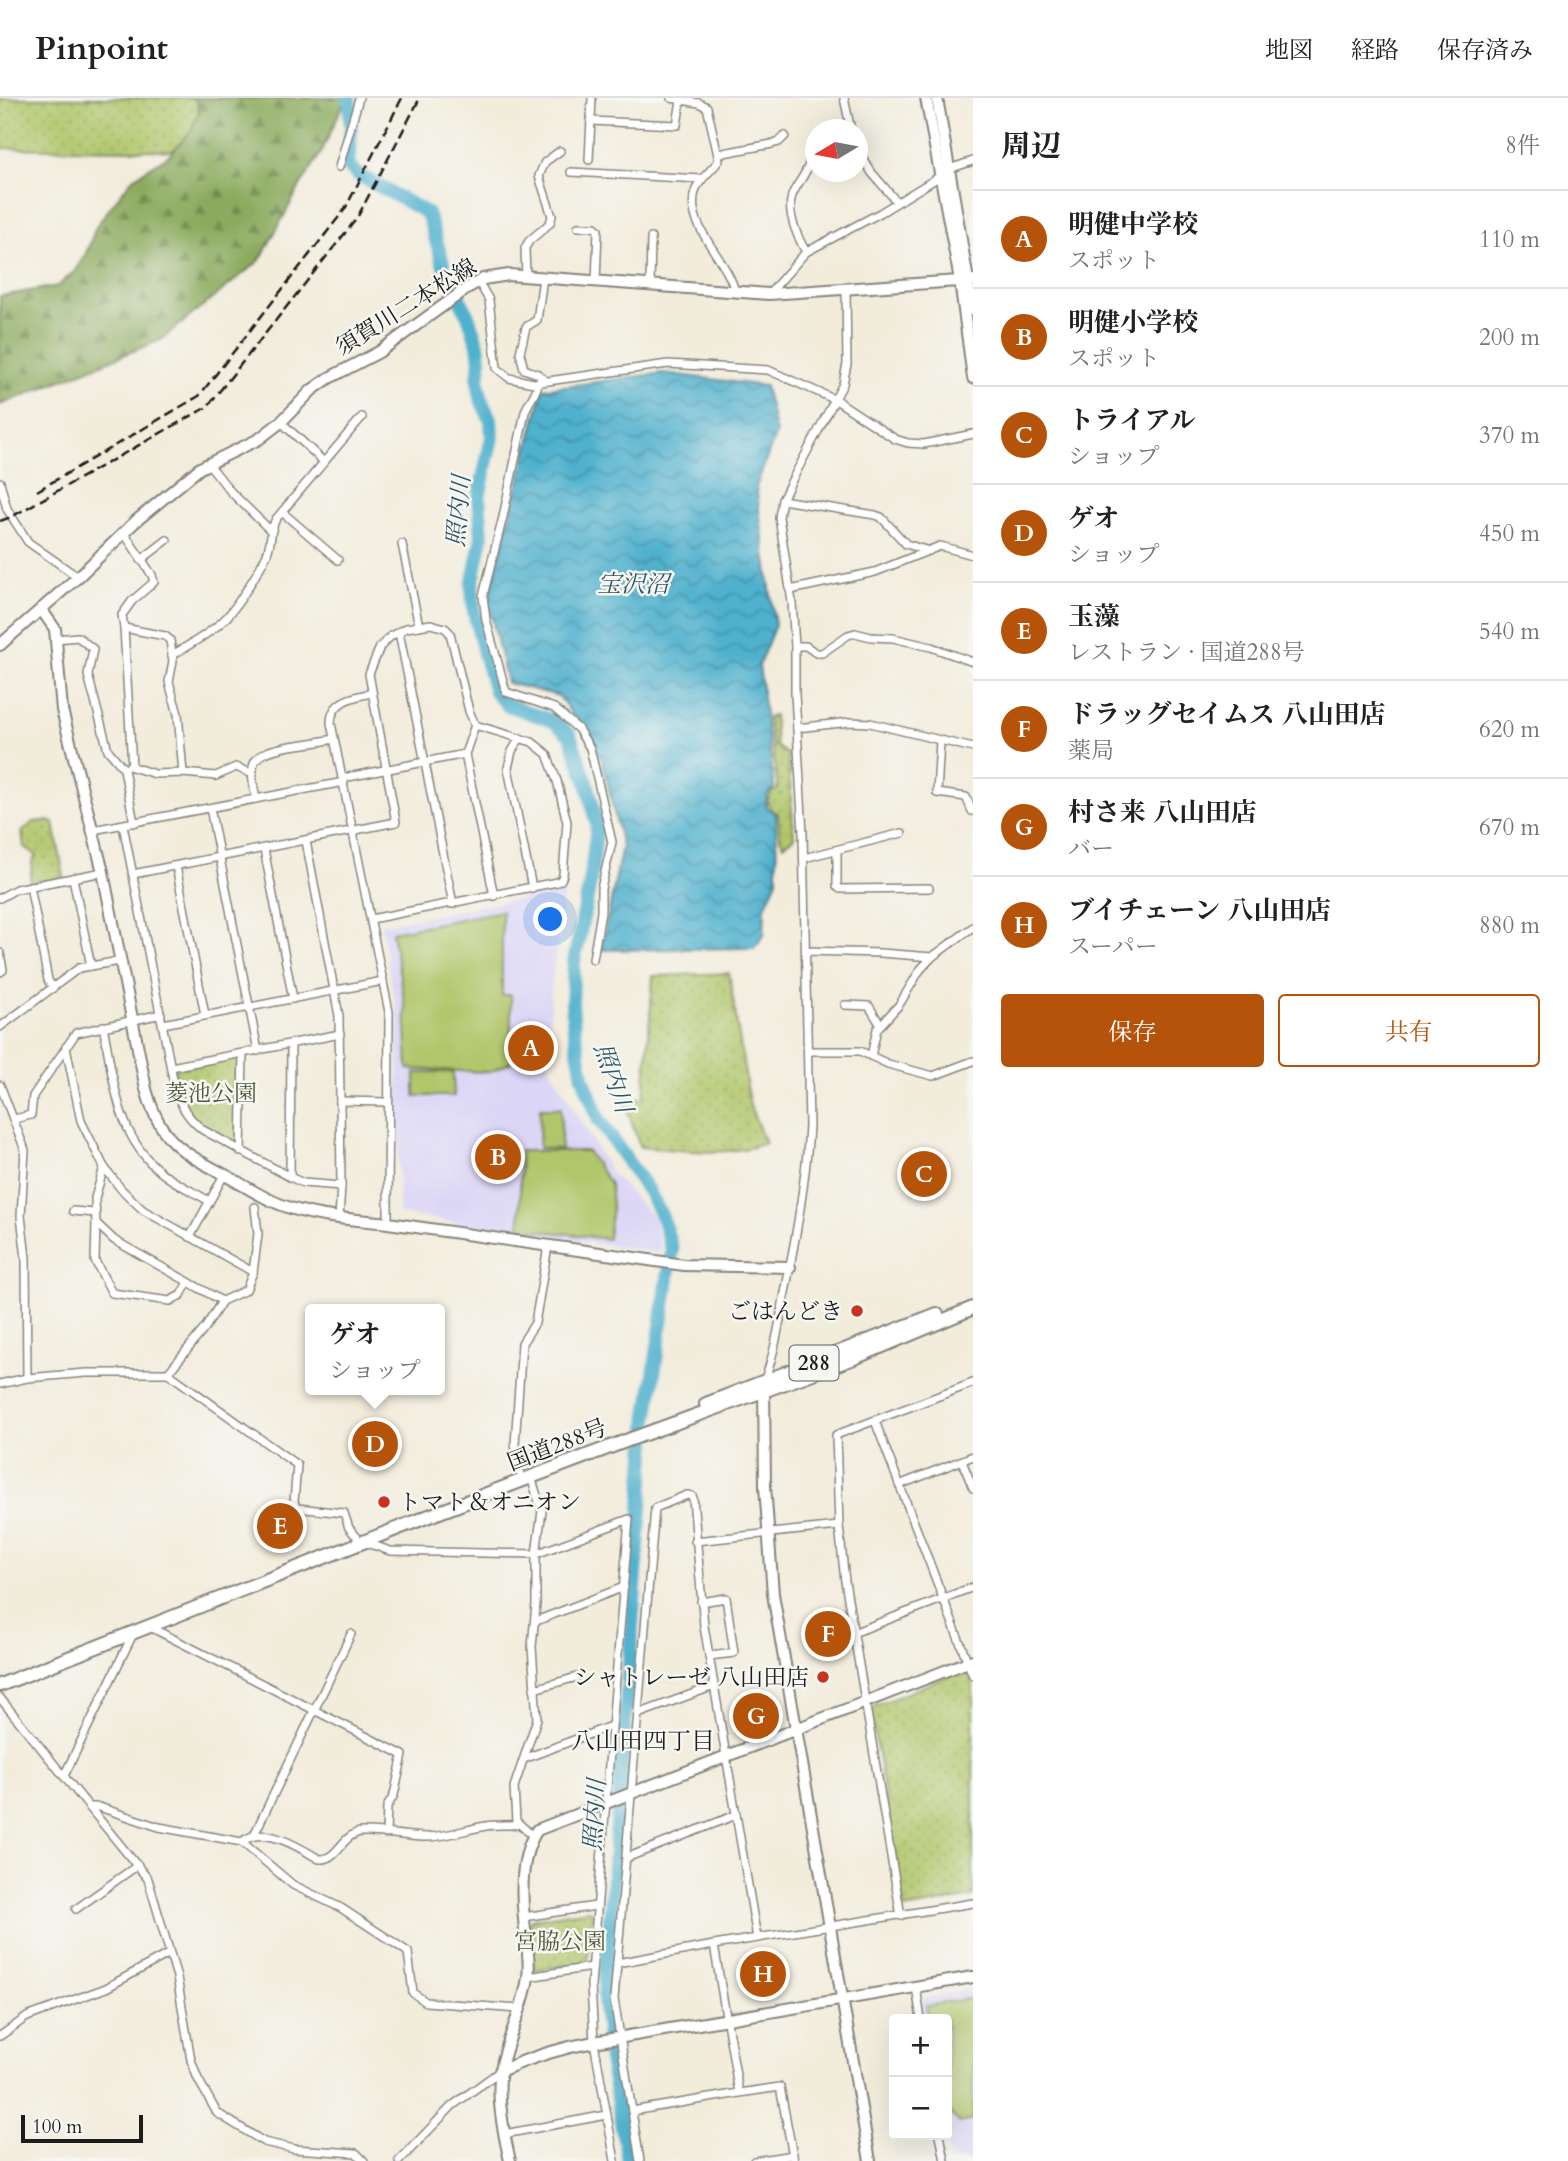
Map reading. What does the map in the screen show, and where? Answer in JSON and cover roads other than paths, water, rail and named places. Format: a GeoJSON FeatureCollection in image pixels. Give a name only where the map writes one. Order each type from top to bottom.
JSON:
{"type":"FeatureCollection","features":[{"type":"Feature","properties":{"kind":"highway","name":"国道288号"},"geometry":{"type":"LineString","coordinates":[[764,1388],[973,1300]]}},
{"type":"Feature","properties":{"kind":"highway","name":"国道288号"},"geometry":{"type":"LineString","coordinates":[[0,1677],[630,1435],[885,1346],[973,1308]]}},
{"type":"Feature","properties":{"kind":"highway","name":"国道288号"},"geometry":{"type":"LineString","coordinates":[[0,1685],[360,1539]]}},
{"type":"Feature","properties":{"kind":"street"},"geometry":{"type":"LineString","coordinates":[[340,167],[359,98]]}},
{"type":"Feature","properties":{"kind":"street"},"geometry":{"type":"LineString","coordinates":[[589,160],[592,98]]}},
{"type":"Feature","properties":{"kind":"street"},"geometry":{"type":"LineString","coordinates":[[671,98],[708,107],[718,162],[701,179],[694,195],[693,212],[707,241],[726,268],[735,292]]}},
{"type":"Feature","properties":{"kind":"street"},"geometry":{"type":"LineString","coordinates":[[844,98],[849,119]]}},
{"type":"Feature","properties":{"kind":"street"},"geometry":{"type":"LineString","coordinates":[[926,98],[940,178],[968,280],[973,378]]}},
{"type":"Feature","properties":{"kind":"street"},"geometry":{"type":"LineString","coordinates":[[937,98],[973,310]]}},
{"type":"Feature","properties":{"kind":"street"},"geometry":{"type":"LineString","coordinates":[[591,121],[677,125],[681,100]]}},
{"type":"Feature","properties":{"kind":"street"},"geometry":{"type":"LineString","coordinates":[[718,154],[779,142],[785,136]]}},
{"type":"Feature","properties":{"kind":"street"},"geometry":{"type":"LineString","coordinates":[[526,276],[524,254],[527,245],[551,220],[548,200],[539,176],[545,162],[560,151]]}},
{"type":"Feature","properties":{"kind":"street"},"geometry":{"type":"LineString","coordinates":[[769,294],[806,252],[880,213],[950,170],[973,161]]}},
{"type":"Feature","properties":{"kind":"street"},"geometry":{"type":"LineString","coordinates":[[868,167],[897,202]]}},
{"type":"Feature","properties":{"kind":"street"},"geometry":{"type":"LineString","coordinates":[[805,171],[791,198],[793,223],[806,252]]}},
{"type":"Feature","properties":{"kind":"street"},"geometry":{"type":"LineString","coordinates":[[571,172],[701,179]]}},
{"type":"Feature","properties":{"kind":"street"},"geometry":{"type":"LineString","coordinates":[[578,227],[595,227],[598,230],[596,282]]}},
{"type":"Feature","properties":{"kind":"street"},"geometry":{"type":"LineString","coordinates":[[650,286],[651,238]]}},
{"type":"Feature","properties":{"kind":"street","name":"須賀川二本松線"},"geometry":{"type":"LineString","coordinates":[[0,645],[168,493],[208,463],[259,439],[281,422],[312,390],[379,352],[474,284],[501,275],[769,294],[968,280]]}},
{"type":"Feature","properties":{"kind":"street"},"geometry":{"type":"LineString","coordinates":[[542,278],[537,320],[526,327],[520,354],[524,369],[538,374],[542,382]]}},
{"type":"Feature","properties":{"kind":"street"},"geometry":{"type":"LineString","coordinates":[[474,284],[489,300],[497,368],[509,378],[542,382],[668,364],[768,370],[836,400],[895,439],[908,443],[929,443],[973,434]]}},
{"type":"Feature","properties":{"kind":"street"},"geometry":{"type":"LineString","coordinates":[[846,289],[847,364],[844,384],[782,500],[779,517],[790,590],[794,646],[804,858],[809,1051],[807,1158],[790,1267],[764,1388],[763,1439],[767,1534],[773,1594],[870,2161]]}},
{"type":"Feature","properties":{"kind":"street"},"geometry":{"type":"LineString","coordinates":[[542,382],[524,412],[503,517],[483,596],[486,620],[506,692],[554,708],[578,729],[590,748],[612,842],[601,889],[601,912],[593,958]]}},
{"type":"Feature","properties":{"kind":"street"},"geometry":{"type":"LineString","coordinates":[[172,655],[200,638],[227,616],[267,556],[272,525],[362,417]]}},
{"type":"Feature","properties":{"kind":"street"},"geometry":{"type":"LineString","coordinates":[[281,422],[323,461]]}},
{"type":"Feature","properties":{"kind":"street"},"geometry":{"type":"LineString","coordinates":[[208,463],[231,492],[271,531]]}},
{"type":"Feature","properties":{"kind":"street"},"geometry":{"type":"LineString","coordinates":[[0,482],[7,509],[28,542],[78,577]]}},
{"type":"Feature","properties":{"kind":"street"},"geometry":{"type":"LineString","coordinates":[[782,500],[881,517],[906,544],[929,551]]}},
{"type":"Feature","properties":{"kind":"street"},"geometry":{"type":"LineString","coordinates":[[282,512],[338,560]]}},
{"type":"Feature","properties":{"kind":"street"},"geometry":{"type":"LineString","coordinates":[[124,533],[154,582],[132,601],[122,615],[132,767]]}},
{"type":"Feature","properties":{"kind":"street"},"geometry":{"type":"LineString","coordinates":[[141,560],[167,540]]}},
{"type":"Feature","properties":{"kind":"street"},"geometry":{"type":"LineString","coordinates":[[402,544],[419,626]]}},
{"type":"Feature","properties":{"kind":"street"},"geometry":{"type":"LineString","coordinates":[[790,590],[875,572],[943,546],[973,555]]}},
{"type":"Feature","properties":{"kind":"street"},"geometry":{"type":"LineString","coordinates":[[41,609],[55,629],[62,710],[103,872],[146,1089],[157,1122],[172,1142],[187,1155],[284,1206],[339,1218],[679,1264],[790,1267]]}},
{"type":"Feature","properties":{"kind":"street"},"geometry":{"type":"LineString","coordinates":[[133,874],[396,822],[369,674],[380,647],[406,628],[431,624],[438,625],[450,634],[475,725],[465,754],[494,896]]}},
{"type":"Feature","properties":{"kind":"street"},"geometry":{"type":"LineString","coordinates":[[124,628],[165,636],[170,640],[172,655],[169,682],[178,714],[183,773]]}},
{"type":"Feature","properties":{"kind":"street"},"geometry":{"type":"LineString","coordinates":[[399,632],[453,904]]}},
{"type":"Feature","properties":{"kind":"street"},"geometry":{"type":"LineString","coordinates":[[794,646],[806,646],[822,653],[855,633],[931,647],[973,662]]}},
{"type":"Feature","properties":{"kind":"street"},"geometry":{"type":"LineString","coordinates":[[57,639],[78,637],[93,649],[88,675],[108,750],[122,764],[155,774],[216,776],[236,767],[253,774]]}},
{"type":"Feature","properties":{"kind":"street"},"geometry":{"type":"LineString","coordinates":[[372,693],[337,705],[331,716],[389,1012],[387,1223]]}},
{"type":"Feature","properties":{"kind":"street"},"geometry":{"type":"LineString","coordinates":[[797,728],[850,722],[870,723],[973,748]]}},
{"type":"Feature","properties":{"kind":"street"},"geometry":{"type":"LineString","coordinates":[[371,919],[494,896],[561,880],[567,822],[547,754],[538,746],[520,738],[475,725]]}},
{"type":"Feature","properties":{"kind":"street"},"geometry":{"type":"LineString","coordinates":[[520,738],[508,768],[532,888]]}},
{"type":"Feature","properties":{"kind":"street"},"geometry":{"type":"LineString","coordinates":[[256,799],[254,763],[266,751],[334,739]]}},
{"type":"Feature","properties":{"kind":"street"},"geometry":{"type":"LineString","coordinates":[[940,741],[937,793],[965,797],[972,811]]}},
{"type":"Feature","properties":{"kind":"street"},"geometry":{"type":"LineString","coordinates":[[93,831],[465,754]]}},
{"type":"Feature","properties":{"kind":"street"},"geometry":{"type":"LineString","coordinates":[[122,764],[134,823]]}},
{"type":"Feature","properties":{"kind":"street"},"geometry":{"type":"LineString","coordinates":[[210,808],[258,1051]]}},
{"type":"Feature","properties":{"kind":"street"},"geometry":{"type":"LineString","coordinates":[[123,825],[178,1099],[193,1122],[241,1152],[303,1183],[341,1186]]}},
{"type":"Feature","properties":{"kind":"street"},"geometry":{"type":"LineString","coordinates":[[804,858],[902,833]]}},
{"type":"Feature","properties":{"kind":"street"},"geometry":{"type":"LineString","coordinates":[[306,841],[335,990],[340,1034],[339,1218]]}},
{"type":"Feature","properties":{"kind":"street"},"geometry":{"type":"LineString","coordinates":[[264,849],[293,999]]}},
{"type":"Feature","properties":{"kind":"street"},"geometry":{"type":"LineString","coordinates":[[837,849],[837,886],[840,889],[929,888]]}},
{"type":"Feature","properties":{"kind":"street"},"geometry":{"type":"LineString","coordinates":[[176,866],[205,1015]]}},
{"type":"Feature","properties":{"kind":"street"},"geometry":{"type":"LineString","coordinates":[[0,898],[16,889],[103,872]]}},
{"type":"Feature","properties":{"kind":"street"},"geometry":{"type":"LineString","coordinates":[[73,878],[91,966]]}},
{"type":"Feature","properties":{"kind":"street"},"geometry":{"type":"LineString","coordinates":[[30,886],[48,980],[53,988]]}},
{"type":"Feature","properties":{"kind":"street"},"geometry":{"type":"LineString","coordinates":[[872,1056],[880,1024],[896,1009],[920,970],[932,957],[973,927]]}},
{"type":"Feature","properties":{"kind":"street"},"geometry":{"type":"LineString","coordinates":[[806,951],[932,957]]}},
{"type":"Feature","properties":{"kind":"street"},"geometry":{"type":"LineString","coordinates":[[0,953],[3,970],[0,972]]}},
{"type":"Feature","properties":{"kind":"street"},"geometry":{"type":"LineString","coordinates":[[0,1027],[79,968],[120,961]]}},
{"type":"Feature","properties":{"kind":"street"},"geometry":{"type":"LineString","coordinates":[[163,1024],[383,981]]}},
{"type":"Feature","properties":{"kind":"street"},"geometry":{"type":"LineString","coordinates":[[845,1004],[869,1006],[880,1024]]}},
{"type":"Feature","properties":{"kind":"street"},"geometry":{"type":"LineString","coordinates":[[14,1119],[31,1115],[33,1096],[76,1032],[161,1014]]}},
{"type":"Feature","properties":{"kind":"street"},"geometry":{"type":"LineString","coordinates":[[103,1026],[123,1122],[133,1141],[163,1174],[209,1200]]}},
{"type":"Feature","properties":{"kind":"street"},"geometry":{"type":"LineString","coordinates":[[171,1067],[340,1034]]}},
{"type":"Feature","properties":{"kind":"street"},"geometry":{"type":"LineString","coordinates":[[290,1177],[291,1044]]}},
{"type":"Feature","properties":{"kind":"street"},"geometry":{"type":"LineString","coordinates":[[66,1046],[81,1121],[104,1167],[121,1189],[144,1210],[253,1272]]}},
{"type":"Feature","properties":{"kind":"street"},"geometry":{"type":"LineString","coordinates":[[809,1051],[860,1051],[888,1064],[936,1076],[973,1061]]}},
{"type":"Feature","properties":{"kind":"street"},"geometry":{"type":"LineString","coordinates":[[241,1152],[243,1054]]}},
{"type":"Feature","properties":{"kind":"street"},"geometry":{"type":"LineString","coordinates":[[0,1085],[24,1150],[21,1216],[26,1258],[27,1378]]}},
{"type":"Feature","properties":{"kind":"street"},"geometry":{"type":"LineString","coordinates":[[340,1101],[388,1102]]}},
{"type":"Feature","properties":{"kind":"street"},"geometry":{"type":"LineString","coordinates":[[104,1167],[95,1198],[95,1261],[112,1293],[170,1301],[178,1298],[188,1282]]}},
{"type":"Feature","properties":{"kind":"street"},"geometry":{"type":"LineString","coordinates":[[190,1237],[224,1175]]}},
{"type":"Feature","properties":{"kind":"street"},"geometry":{"type":"LineString","coordinates":[[168,1373],[205,1328],[222,1301],[246,1290],[253,1272],[258,1234],[255,1207]]}},
{"type":"Feature","properties":{"kind":"street"},"geometry":{"type":"LineString","coordinates":[[73,1211],[95,1213]]}},
{"type":"Feature","properties":{"kind":"street"},"geometry":{"type":"LineString","coordinates":[[96,1223],[114,1240],[222,1301]]}},
{"type":"Feature","properties":{"kind":"street"},"geometry":{"type":"LineString","coordinates":[[533,1836],[519,1825],[514,1809],[513,1791],[536,1725],[532,1647],[536,1620],[536,1554],[542,1511],[515,1444],[522,1343],[535,1323],[548,1246]]}},
{"type":"Feature","properties":{"kind":"street"},"geometry":{"type":"LineString","coordinates":[[0,1384],[27,1378],[109,1372],[168,1373],[297,1465],[294,1502],[297,1508],[344,1513],[349,1528],[360,1539],[390,1551],[536,1554],[629,1519],[596,1906],[591,2012],[615,2161]]}},
{"type":"Feature","properties":{"kind":"street"},"geometry":{"type":"LineString","coordinates":[[901,1916],[853,1633],[839,1525],[836,1435],[973,1383]]}},
{"type":"Feature","properties":{"kind":"street"},"geometry":{"type":"LineString","coordinates":[[875,1421],[970,1661],[973,1676]]}},
{"type":"Feature","properties":{"kind":"street"},"geometry":{"type":"LineString","coordinates":[[899,1485],[973,1456]]}},
{"type":"Feature","properties":{"kind":"street"},"geometry":{"type":"LineString","coordinates":[[962,1461],[973,1488]]}},
{"type":"Feature","properties":{"kind":"street"},"geometry":{"type":"LineString","coordinates":[[640,2161],[614,1999],[655,1508],[684,1496],[692,1496],[701,1602],[709,1657],[757,1938]]}},
{"type":"Feature","properties":{"kind":"street"},"geometry":{"type":"LineString","coordinates":[[695,1541],[839,1525]]}},
{"type":"Feature","properties":{"kind":"street"},"geometry":{"type":"LineString","coordinates":[[536,1620],[624,1587]]}},
{"type":"Feature","properties":{"kind":"street"},"geometry":{"type":"LineString","coordinates":[[853,1633],[973,1587]]}},
{"type":"Feature","properties":{"kind":"street"},"geometry":{"type":"LineString","coordinates":[[701,1602],[726,1598],[734,1653],[709,1657]]}},
{"type":"Feature","properties":{"kind":"street"},"geometry":{"type":"LineString","coordinates":[[64,1776],[141,1628],[403,1755],[394,1795],[387,1807],[386,1834]]}},
{"type":"Feature","properties":{"kind":"street"},"geometry":{"type":"LineString","coordinates":[[254,1835],[351,1634]]}},
{"type":"Feature","properties":{"kind":"street"},"geometry":{"type":"LineString","coordinates":[[510,2161],[500,2071],[528,1977],[523,1917],[526,1858],[537,1830],[970,1661]]}},
{"type":"Feature","properties":{"kind":"street"},"geometry":{"type":"LineString","coordinates":[[534,1689],[577,1678]]}},
{"type":"Feature","properties":{"kind":"street"},"geometry":{"type":"LineString","coordinates":[[638,1714],[714,1686]]}},
{"type":"Feature","properties":{"kind":"street"},"geometry":{"type":"LineString","coordinates":[[0,1698],[138,1865],[150,1885],[168,1954],[177,1977],[194,2071],[220,2117],[264,2142],[294,2149],[356,2153],[364,2161]]}},
{"type":"Feature","properties":{"kind":"street"},"geometry":{"type":"LineString","coordinates":[[526,1758],[611,1726]]}},
{"type":"Feature","properties":{"kind":"street"},"geometry":{"type":"LineString","coordinates":[[90,1807],[99,1807],[159,1827],[242,1842],[293,1885],[341,1908],[408,1952],[412,1993],[426,2002],[519,2009]]}},
{"type":"Feature","properties":{"kind":"street"},"geometry":{"type":"LineString","coordinates":[[626,1858],[736,1815]]}},
{"type":"Feature","properties":{"kind":"street"},"geometry":{"type":"LineString","coordinates":[[242,1842],[254,1835],[269,1836],[325,1860],[330,1858],[351,1834],[362,1832],[428,1837],[489,1825],[519,1825]]}},
{"type":"Feature","properties":{"kind":"street"},"geometry":{"type":"LineString","coordinates":[[76,1909],[138,1865]]}},
{"type":"Feature","properties":{"kind":"street"},"geometry":{"type":"LineString","coordinates":[[617,1964],[714,1945],[973,1903]]}},
{"type":"Feature","properties":{"kind":"street"},"geometry":{"type":"LineString","coordinates":[[523,1917],[596,1906]]}},
{"type":"Feature","properties":{"kind":"street"},"geometry":{"type":"LineString","coordinates":[[714,1945],[739,2093]]}},
{"type":"Feature","properties":{"kind":"street"},"geometry":{"type":"LineString","coordinates":[[0,2036],[27,2017],[106,1988],[168,1954]]}},
{"type":"Feature","properties":{"kind":"street"},"geometry":{"type":"LineString","coordinates":[[528,1977],[592,1967]]}},
{"type":"Feature","properties":{"kind":"street"},"geometry":{"type":"LineString","coordinates":[[399,2161],[452,2106],[500,2071],[540,2054],[621,2037],[973,1977]]}},
{"type":"Feature","properties":{"kind":"street"},"geometry":{"type":"LineString","coordinates":[[916,1987],[920,2014]]}},
{"type":"Feature","properties":{"kind":"street"},"geometry":{"type":"LineString","coordinates":[[632,2111],[780,2087],[793,2158],[754,2161]]}},
{"type":"Feature","properties":{"kind":"street"},"geometry":{"type":"LineString","coordinates":[[505,2134],[607,2115]]}},
{"type":"Feature","properties":{"kind":"street"},"geometry":{"type":"LineString","coordinates":[[941,2140],[945,2161]]}},
{"type":"Feature","properties":{"kind":"water","name":"宝沢沼"},"geometry":{"type":"Polygon","coordinates":[[[663,373],[765,386],[776,433],[756,487],[775,625],[759,665],[774,788],[767,795],[766,807],[776,814],[777,880],[765,907],[764,935],[754,948],[601,950],[622,847],[602,759],[559,696],[507,683],[488,601],[543,389],[663,373]]]}},
{"type":"Feature","properties":{"kind":"waterway","name":"照内川"},"geometry":{"type":"LineString","coordinates":[[349,98],[351,127],[348,165],[357,174],[427,213],[446,272],[467,313],[478,345],[478,381],[482,402],[491,421],[492,437],[479,497],[482,537],[472,586],[474,612],[495,691],[507,705],[553,721],[570,735],[588,786],[597,826],[590,883],[574,962],[574,1028],[583,1077],[599,1120],[649,1192],[663,1219],[672,1250],[648,1415],[604,1998],[609,2053],[628,2161]]}},
{"type":"Feature","properties":{"kind":"railway"},"geometry":{"type":"LineString","coordinates":[[37,491],[199,396],[345,209],[402,98]]}},
{"type":"Feature","properties":{"kind":"railway"},"geometry":{"type":"LineString","coordinates":[[0,521],[207,407],[357,218],[420,98]]}},
{"type":"Feature","properties":{"kind":"place","name":"明健中学校"},"geometry":{"type":"Point","coordinates":[531,1048]}},
{"type":"Feature","properties":{"kind":"place","name":"明健小学校"},"geometry":{"type":"Point","coordinates":[498,1157]}},
{"type":"Feature","properties":{"kind":"place","name":"トライアル"},"geometry":{"type":"Point","coordinates":[924,1174]}},
{"type":"Feature","properties":{"kind":"place","name":"ごはんどき"},"geometry":{"type":"Point","coordinates":[857,1311]}},
{"type":"Feature","properties":{"kind":"place","name":"ゲオ"},"geometry":{"type":"Point","coordinates":[375,1444]}},
{"type":"Feature","properties":{"kind":"place","name":"トマト＆オニオン"},"geometry":{"type":"Point","coordinates":[384,1502]}},
{"type":"Feature","properties":{"kind":"place","name":"玉藻"},"geometry":{"type":"Point","coordinates":[280,1526]}},
{"type":"Feature","properties":{"kind":"place","name":"ドラッグセイムス 八山田店"},"geometry":{"type":"Point","coordinates":[828,1634]}},
{"type":"Feature","properties":{"kind":"place","name":"シャトレーゼ 八山田店"},"geometry":{"type":"Point","coordinates":[823,1677]}},
{"type":"Feature","properties":{"kind":"place","name":"村さ来 八山田店"},"geometry":{"type":"Point","coordinates":[756,1716]}},
{"type":"Feature","properties":{"kind":"place","name":"ブイチェーン 八山田店"},"geometry":{"type":"Point","coordinates":[763,1974]}},
{"type":"Feature","properties":{"kind":"district","name":"八山田四丁目"},"geometry":{"type":"Point","coordinates":[643,1741]}},
{"type":"Feature","properties":{"kind":"park label","name":"菱池公園"},"geometry":{"type":"Point","coordinates":[211,1093]}},
{"type":"Feature","properties":{"kind":"park label","name":"宮脇公園"},"geometry":{"type":"Point","coordinates":[560,1941]}}]}
